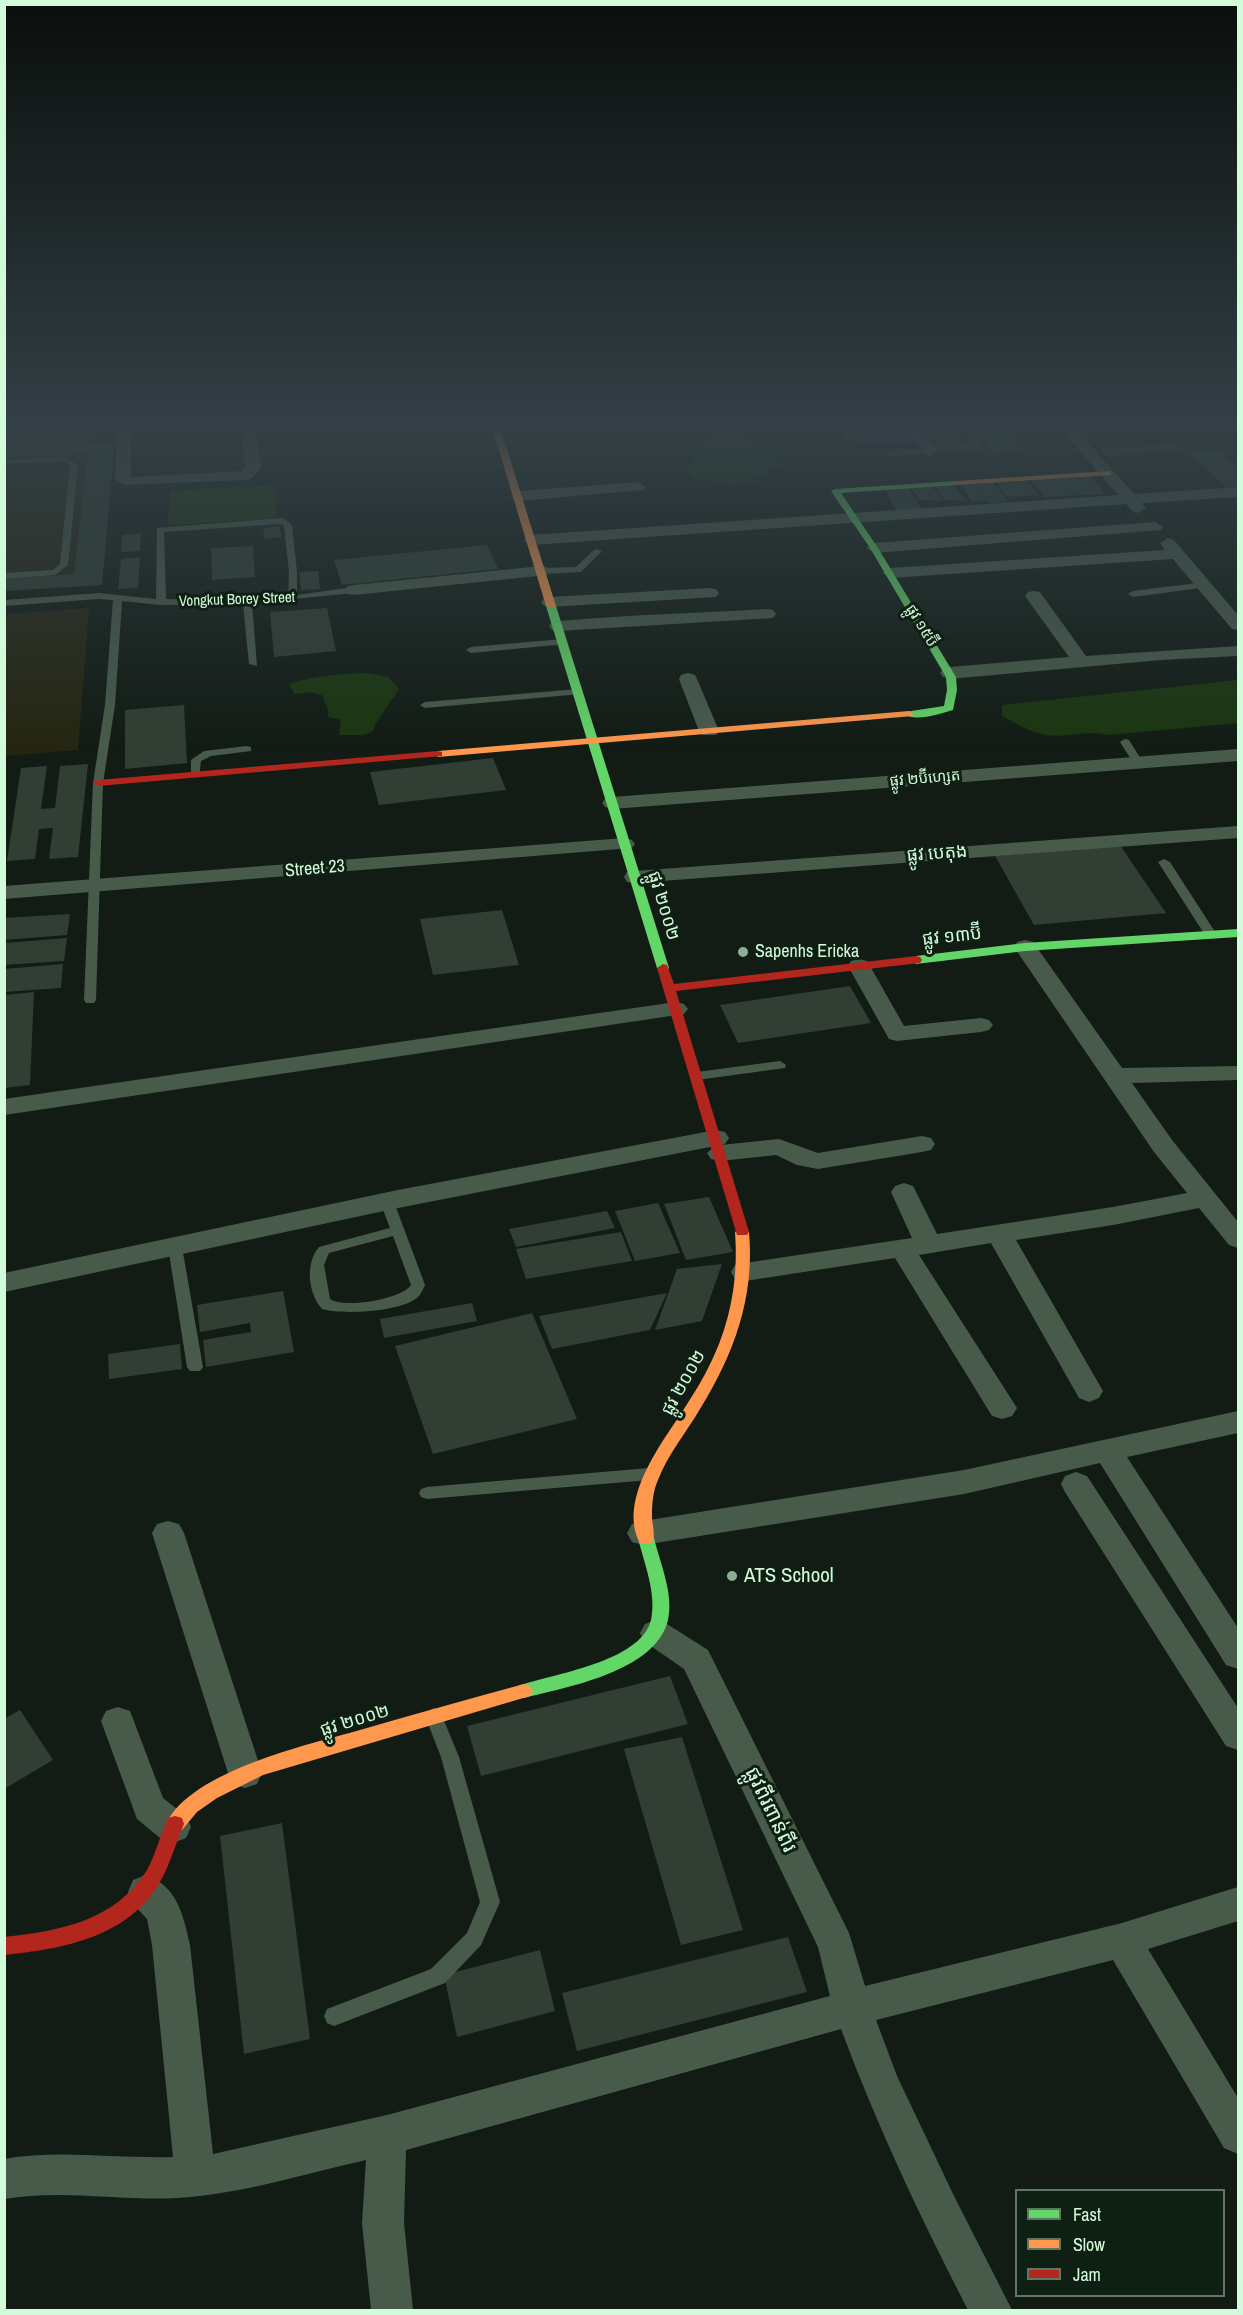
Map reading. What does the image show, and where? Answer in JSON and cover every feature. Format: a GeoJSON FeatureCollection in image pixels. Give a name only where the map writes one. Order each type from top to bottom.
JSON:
{"type":"FeatureCollection","features":[{"type":"Feature","properties":{"kind":"street","name":"ផ្លូវ ២០០២"},"geometry":{"type":"LineString","coordinates":[[4,1946],[43,1943],[82,1934],[124,1913],[147,1892],[172,1827],[186,1810],[245,1773],[611,1664],[632,1655],[657,1633],[660,1605],[643,1533],[643,1502],[651,1473],[706,1387],[736,1317],[745,1272],[744,1244],[718,1145],[529,532]]}},
{"type":"Feature","properties":{"kind":"street"},"geometry":{"type":"LineString","coordinates":[[531,540],[628,532]]}},
{"type":"Feature","properties":{"kind":"street","name":"ផ្លូវ ១៥ប៊ី"},"geometry":{"type":"LineString","coordinates":[[709,731],[935,712],[949,708],[952,697],[952,680],[949,673],[863,532]]}},
{"type":"Feature","properties":{"kind":"street"},"geometry":{"type":"LineString","coordinates":[[874,548],[1088,532]]}},
{"type":"Feature","properties":{"kind":"street"},"geometry":{"type":"LineString","coordinates":[[1159,532],[1239,625]]}},
{"type":"Feature","properties":{"kind":"street"},"geometry":{"type":"LineString","coordinates":[[890,573],[1178,554]]}},
{"type":"Feature","properties":{"kind":"street","name":"Vongkut Borey Street"},"geometry":{"type":"LineString","coordinates":[[354,590],[541,571]]}},
{"type":"Feature","properties":{"kind":"street"},"geometry":{"type":"LineString","coordinates":[[550,602],[710,593]]}},
{"type":"Feature","properties":{"kind":"street"},"geometry":{"type":"LineString","coordinates":[[1034,596],[1081,662]]}},
{"type":"Feature","properties":{"kind":"street"},"geometry":{"type":"LineString","coordinates":[[560,634],[662,618],[692,619],[767,614]]}},
{"type":"Feature","properties":{"kind":"street"},"geometry":{"type":"LineString","coordinates":[[949,673],[1239,651]]}},
{"type":"Feature","properties":{"kind":"street"},"geometry":{"type":"LineString","coordinates":[[98,783],[709,731],[688,679]]}},
{"type":"Feature","properties":{"kind":"street","name":"ផ្លូវ ២ប៊ីហ្សេត"},"geometry":{"type":"LineString","coordinates":[[612,803],[1239,755]]}},
{"type":"Feature","properties":{"kind":"street","name":"ផ្លូវ បេតុង"},"geometry":{"type":"LineString","coordinates":[[635,877],[1239,832]]}},
{"type":"Feature","properties":{"kind":"street","name":"Street 23"},"geometry":{"type":"LineString","coordinates":[[4,893],[625,844]]}},
{"type":"Feature","properties":{"kind":"street","name":"ផ្លូវ ១៣ប៊ី"},"geometry":{"type":"LineString","coordinates":[[673,999],[859,966],[1025,947],[1239,933]]}},
{"type":"Feature","properties":{"kind":"street"},"geometry":{"type":"LineString","coordinates":[[1025,947],[1163,1146],[1236,1231]]}},
{"type":"Feature","properties":{"kind":"street"},"geometry":{"type":"LineString","coordinates":[[859,966],[897,1034],[981,1025]]}},
{"type":"Feature","properties":{"kind":"street"},"geometry":{"type":"LineString","coordinates":[[4,1107],[673,999]]}},
{"type":"Feature","properties":{"kind":"street"},"geometry":{"type":"LineString","coordinates":[[1116,1076],[1239,1073]]}},
{"type":"Feature","properties":{"kind":"street"},"geometry":{"type":"LineString","coordinates":[[4,1283],[387,1202],[718,1145],[779,1147],[806,1159],[818,1161],[922,1144]]}},
{"type":"Feature","properties":{"kind":"street"},"geometry":{"type":"LineString","coordinates":[[904,1192],[928,1243]]}},
{"type":"Feature","properties":{"kind":"street"},"geometry":{"type":"LineString","coordinates":[[745,1272],[1113,1216],[1206,1198]]}},
{"type":"Feature","properties":{"kind":"street"},"geometry":{"type":"LineString","coordinates":[[998,1232],[1089,1391]]}},
{"type":"Feature","properties":{"kind":"street"},"geometry":{"type":"LineString","coordinates":[[901,1247],[1002,1408]]}},
{"type":"Feature","properties":{"kind":"street"},"geometry":{"type":"LineString","coordinates":[[643,1533],[964,1482],[1239,1422]]}},
{"type":"Feature","properties":{"kind":"street"},"geometry":{"type":"LineString","coordinates":[[1107,1450],[1239,1655]]}},
{"type":"Feature","properties":{"kind":"street"},"geometry":{"type":"LineString","coordinates":[[1076,1484],[1239,1736]]}},
{"type":"Feature","properties":{"kind":"street"},"geometry":{"type":"LineString","coordinates":[[168,1533],[245,1773]]}},
{"type":"Feature","properties":{"kind":"street","name":"ផ្លូវពីរពាន់ពីរ"},"geometry":{"type":"LineString","coordinates":[[657,1633],[696,1660],[836,1945],[852,2008],[904,2137],[991,2310]]}},
{"type":"Feature","properties":{"kind":"street"},"geometry":{"type":"LineString","coordinates":[[117,1721],[149,1808],[172,1827]]}},
{"type":"Feature","properties":{"kind":"street"},"geometry":{"type":"LineString","coordinates":[[147,1892],[164,1911],[171,1945],[193,2145],[194,2177]]}},
{"type":"Feature","properties":{"kind":"street"},"geometry":{"type":"LineString","coordinates":[[4,2179],[30,2173],[110,2178],[194,2177],[219,2174],[387,2135],[852,2008],[1122,1940],[1239,1904]]}},
{"type":"Feature","properties":{"kind":"street"},"geometry":{"type":"LineString","coordinates":[[1122,1940],[1239,2134]]}},
{"type":"Feature","properties":{"kind":"street"},"geometry":{"type":"LineString","coordinates":[[387,2135],[383,2223],[392,2310]]}},
{"type":"Feature","properties":{"kind":"lane"},"geometry":{"type":"LineString","coordinates":[[4,576],[55,572],[64,565],[67,532]]}},
{"type":"Feature","properties":{"kind":"lane"},"geometry":{"type":"LineString","coordinates":[[160,532],[161,602]]}},
{"type":"Feature","properties":{"kind":"lane"},"geometry":{"type":"LineString","coordinates":[[289,532],[293,572],[292,598]]}},
{"type":"Feature","properties":{"kind":"lane"},"geometry":{"type":"LineString","coordinates":[[541,571],[578,570],[598,551]]}},
{"type":"Feature","properties":{"kind":"lane"},"geometry":{"type":"LineString","coordinates":[[1133,594],[1205,585]]}},
{"type":"Feature","properties":{"kind":"lane","name":"Vongkut Borey Street"},"geometry":{"type":"LineString","coordinates":[[4,603],[99,596],[161,602],[247,601],[354,590]]}},
{"type":"Feature","properties":{"kind":"lane"},"geometry":{"type":"LineString","coordinates":[[90,1000],[98,783],[110,705],[118,597]]}},
{"type":"Feature","properties":{"kind":"lane"},"geometry":{"type":"LineString","coordinates":[[247,601],[254,664]]}},
{"type":"Feature","properties":{"kind":"lane"},"geometry":{"type":"LineString","coordinates":[[471,650],[560,634]]}},
{"type":"Feature","properties":{"kind":"lane"},"geometry":{"type":"LineString","coordinates":[[425,705],[578,692]]}},
{"type":"Feature","properties":{"kind":"lane"},"geometry":{"type":"LineString","coordinates":[[1125,742],[1139,764]]}},
{"type":"Feature","properties":{"kind":"lane"},"geometry":{"type":"LineString","coordinates":[[195,775],[196,760],[208,753],[247,749]]}},
{"type":"Feature","properties":{"kind":"lane"},"geometry":{"type":"LineString","coordinates":[[1164,862],[1211,935]]}},
{"type":"Feature","properties":{"kind":"lane"},"geometry":{"type":"LineString","coordinates":[[697,1076],[780,1065]]}},
{"type":"Feature","properties":{"kind":"lane"},"geometry":{"type":"LineString","coordinates":[[387,1202],[398,1230],[417,1285],[412,1293],[400,1299],[345,1309],[329,1307],[322,1301],[316,1264],[319,1255],[324,1250],[398,1230]]}},
{"type":"Feature","properties":{"kind":"lane"},"geometry":{"type":"LineString","coordinates":[[175,1247],[195,1367]]}},
{"type":"Feature","properties":{"kind":"lane"},"geometry":{"type":"LineString","coordinates":[[426,1493],[651,1473]]}},
{"type":"Feature","properties":{"kind":"lane"},"geometry":{"type":"LineString","coordinates":[[334,2016],[438,1976],[474,1939],[490,1902],[450,1757],[434,1715]]}},
{"type":"Feature","properties":{"kind":"shaded area"},"geometry":{"type":"Polygon","coordinates":[[[5,532],[83,532],[78,585],[5,589],[5,532]]]}},
{"type":"Feature","properties":{"kind":"shaded area"},"geometry":{"type":"Polygon","coordinates":[[[89,608],[78,750],[5,756],[5,614],[89,608]]]}},
{"type":"Feature","properties":{"kind":"shaded area"},"geometry":{"type":"Polygon","coordinates":[[[366,673],[388,677],[399,689],[372,732],[363,735],[339,735],[341,723],[339,719],[327,717],[329,712],[322,695],[309,692],[294,694],[289,684],[327,676],[366,673]]]}},
{"type":"Feature","properties":{"kind":"shaded area"},"geometry":{"type":"Polygon","coordinates":[[[1238,680],[1238,723],[1109,735],[1093,733],[1055,736],[1035,732],[1002,716],[1002,705],[1238,680]]]}},
{"type":"Feature","properties":{"kind":"building"},"geometry":{"type":"Polygon","coordinates":[[[79,532],[107,532],[102,585],[5,591],[5,579],[74,574],[79,532]]]}},
{"type":"Feature","properties":{"kind":"building"},"geometry":{"type":"Polygon","coordinates":[[[264,532],[281,532],[282,537],[265,539],[264,532]]]}},
{"type":"Feature","properties":{"kind":"building"},"geometry":{"type":"Polygon","coordinates":[[[141,533],[140,551],[121,552],[122,535],[141,533]]]}},
{"type":"Feature","properties":{"kind":"building"},"geometry":{"type":"Polygon","coordinates":[[[487,545],[498,569],[342,585],[334,560],[487,545]]]}},
{"type":"Feature","properties":{"kind":"building"},"geometry":{"type":"Polygon","coordinates":[[[253,546],[255,577],[212,580],[211,548],[253,546]]]}},
{"type":"Feature","properties":{"kind":"building"},"geometry":{"type":"Polygon","coordinates":[[[140,557],[138,588],[118,589],[121,559],[140,557]]]}},
{"type":"Feature","properties":{"kind":"building"},"geometry":{"type":"Polygon","coordinates":[[[318,571],[320,589],[301,590],[299,572],[318,571]]]}},
{"type":"Feature","properties":{"kind":"building"},"geometry":{"type":"Polygon","coordinates":[[[327,608],[336,651],[274,657],[270,612],[327,608]]]}},
{"type":"Feature","properties":{"kind":"building"},"geometry":{"type":"Polygon","coordinates":[[[184,705],[187,763],[125,769],[125,710],[184,705]]]}},
{"type":"Feature","properties":{"kind":"building"},"geometry":{"type":"Polygon","coordinates":[[[493,758],[506,790],[379,805],[370,772],[493,758]]]}},
{"type":"Feature","properties":{"kind":"building"},"geometry":{"type":"Polygon","coordinates":[[[88,764],[78,857],[49,859],[53,828],[39,829],[35,859],[7,861],[21,768],[47,766],[41,809],[55,808],[60,766],[88,764]]]}},
{"type":"Feature","properties":{"kind":"building"},"geometry":{"type":"Polygon","coordinates":[[[1120,845],[1166,913],[1034,925],[995,856],[1120,845]]]}},
{"type":"Feature","properties":{"kind":"building"},"geometry":{"type":"Polygon","coordinates":[[[502,910],[519,965],[433,975],[420,919],[502,910]]]}},
{"type":"Feature","properties":{"kind":"building"},"geometry":{"type":"Polygon","coordinates":[[[70,914],[67,935],[4,940],[4,918],[70,914]]]}},
{"type":"Feature","properties":{"kind":"building"},"geometry":{"type":"Polygon","coordinates":[[[67,938],[64,961],[4,965],[4,943],[67,938]]]}},
{"type":"Feature","properties":{"kind":"building"},"geometry":{"type":"Polygon","coordinates":[[[63,964],[61,988],[4,992],[4,969],[63,964]]]}},
{"type":"Feature","properties":{"kind":"building"},"geometry":{"type":"Polygon","coordinates":[[[850,986],[871,1023],[738,1043],[720,1005],[850,986]]]}},
{"type":"Feature","properties":{"kind":"building"},"geometry":{"type":"Polygon","coordinates":[[[34,992],[30,1085],[4,1088],[4,995],[34,992]]]}},
{"type":"Feature","properties":{"kind":"building"},"geometry":{"type":"Polygon","coordinates":[[[709,1197],[733,1252],[686,1260],[664,1204],[709,1197]]]}},
{"type":"Feature","properties":{"kind":"building"},"geometry":{"type":"Polygon","coordinates":[[[658,1203],[680,1253],[635,1261],[615,1211],[658,1203]]]}},
{"type":"Feature","properties":{"kind":"building"},"geometry":{"type":"Polygon","coordinates":[[[607,1211],[615,1228],[516,1247],[509,1229],[607,1211]]]}},
{"type":"Feature","properties":{"kind":"building"},"geometry":{"type":"Polygon","coordinates":[[[621,1232],[632,1261],[526,1279],[516,1249],[621,1232]]]}},
{"type":"Feature","properties":{"kind":"building"},"geometry":{"type":"Polygon","coordinates":[[[722,1264],[702,1321],[655,1330],[677,1269],[722,1264]]]}},
{"type":"Feature","properties":{"kind":"building"},"geometry":{"type":"Polygon","coordinates":[[[283,1291],[294,1352],[206,1367],[203,1340],[251,1332],[250,1323],[200,1332],[197,1305],[283,1291]]]}},
{"type":"Feature","properties":{"kind":"building"},"geometry":{"type":"Polygon","coordinates":[[[667,1293],[650,1330],[552,1349],[539,1316],[667,1293]]]}},
{"type":"Feature","properties":{"kind":"building"},"geometry":{"type":"Polygon","coordinates":[[[472,1303],[477,1321],[384,1338],[380,1319],[472,1303]]]}},
{"type":"Feature","properties":{"kind":"building"},"geometry":{"type":"Polygon","coordinates":[[[532,1313],[577,1419],[433,1454],[395,1346],[532,1313]]]}},
{"type":"Feature","properties":{"kind":"building"},"geometry":{"type":"Polygon","coordinates":[[[180,1344],[182,1369],[109,1379],[108,1354],[180,1344]]]}},
{"type":"Feature","properties":{"kind":"building"},"geometry":{"type":"Polygon","coordinates":[[[670,1676],[688,1724],[481,1776],[467,1726],[670,1676]]]}},
{"type":"Feature","properties":{"kind":"building"},"geometry":{"type":"Polygon","coordinates":[[[20,1710],[53,1760],[4,1789],[4,1719],[20,1710]]]}},
{"type":"Feature","properties":{"kind":"building"},"geometry":{"type":"Polygon","coordinates":[[[682,1737],[743,1930],[681,1945],[624,1749],[682,1737]]]}},
{"type":"Feature","properties":{"kind":"building"},"geometry":{"type":"Polygon","coordinates":[[[282,1823],[310,2039],[244,2054],[220,1836],[282,1823]]]}},
{"type":"Feature","properties":{"kind":"building"},"geometry":{"type":"Polygon","coordinates":[[[788,1937],[807,1992],[577,2051],[562,1993],[788,1937]]]}},
{"type":"Feature","properties":{"kind":"building"},"geometry":{"type":"Polygon","coordinates":[[[540,1950],[555,2011],[457,2037],[444,1975],[540,1950]]]}},
{"type":"Feature","properties":{"kind":"traffic: fast"},"geometry":{"type":"LineString","coordinates":[[863,532],[951,677],[952,690],[949,708],[935,712],[909,714]]}},
{"type":"Feature","properties":{"kind":"traffic: fast"},"geometry":{"type":"LineString","coordinates":[[551,606],[663,968]]}},
{"type":"Feature","properties":{"kind":"traffic: fast"},"geometry":{"type":"LineString","coordinates":[[916,960],[1025,947],[1238,933]]}},
{"type":"Feature","properties":{"kind":"traffic: fast"},"geometry":{"type":"LineString","coordinates":[[524,1691],[581,1675],[624,1658],[642,1647],[654,1634],[661,1609],[646,1538]]}},
{"type":"Feature","properties":{"kind":"traffic: slow"},"geometry":{"type":"LineString","coordinates":[[528,532],[551,606]]}},
{"type":"Feature","properties":{"kind":"traffic: slow"},"geometry":{"type":"LineString","coordinates":[[438,754],[909,714]]}},
{"type":"Feature","properties":{"kind":"traffic: slow"},"geometry":{"type":"LineString","coordinates":[[646,1538],[643,1518],[644,1500],[649,1483],[664,1452],[695,1405],[717,1365],[734,1322],[743,1278],[742,1232]]}},
{"type":"Feature","properties":{"kind":"traffic: slow"},"geometry":{"type":"LineString","coordinates":[[175,1824],[210,1792],[258,1769],[308,1752],[524,1691]]}},
{"type":"Feature","properties":{"kind":"traffic: jam"},"geometry":{"type":"LineString","coordinates":[[98,783],[438,754]]}},
{"type":"Feature","properties":{"kind":"traffic: jam"},"geometry":{"type":"LineString","coordinates":[[670,988],[916,960]]}},
{"type":"Feature","properties":{"kind":"traffic: jam"},"geometry":{"type":"LineString","coordinates":[[663,968],[742,1232]]}},
{"type":"Feature","properties":{"kind":"traffic: jam"},"geometry":{"type":"LineString","coordinates":[[4,1946],[69,1936],[89,1929],[126,1909],[141,1894],[154,1875],[175,1824]]}},
{"type":"Feature","properties":{"kind":"place","name":"Sapenhs Ericka"},"geometry":{"type":"Point","coordinates":[743,952]}},
{"type":"Feature","properties":{"kind":"place","name":"ATS School"},"geometry":{"type":"Point","coordinates":[732,1576]}}]}
